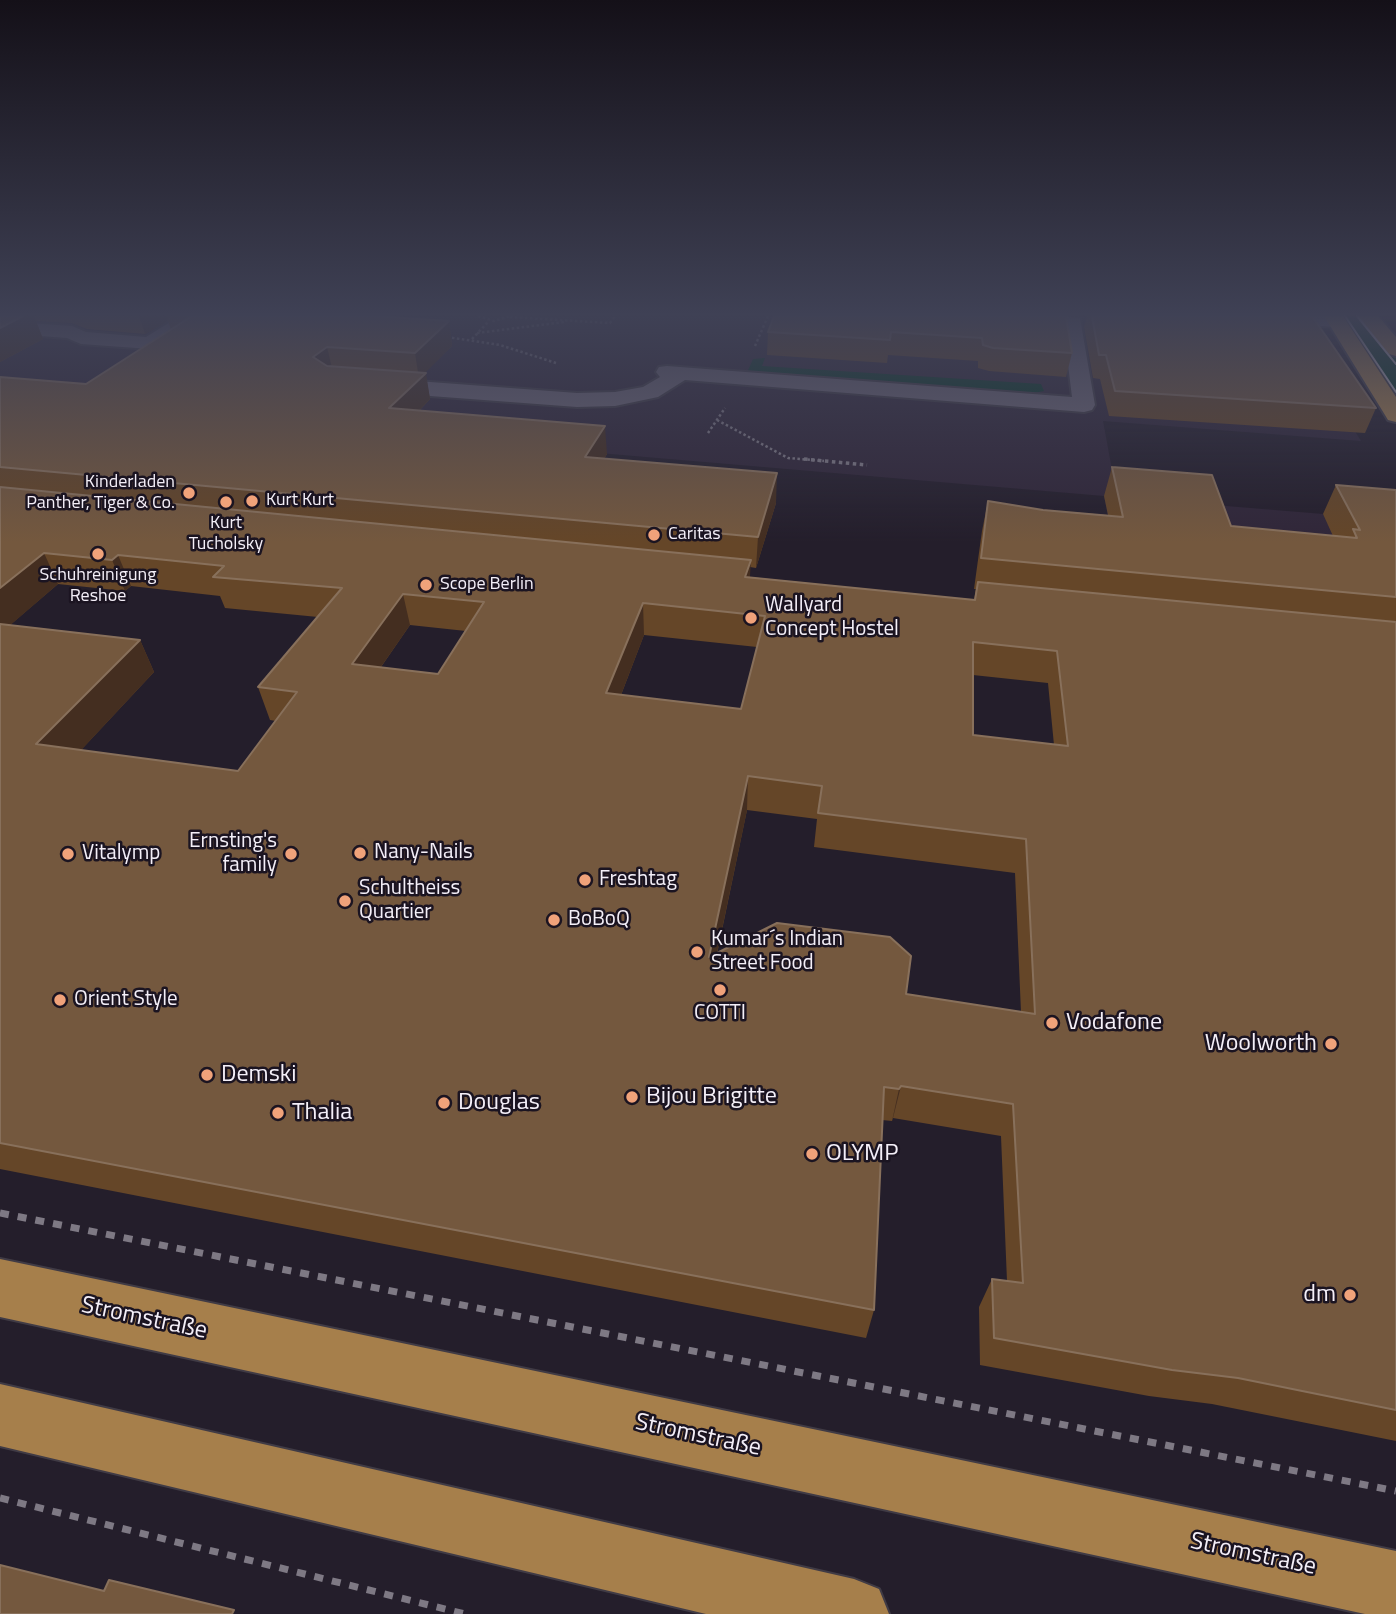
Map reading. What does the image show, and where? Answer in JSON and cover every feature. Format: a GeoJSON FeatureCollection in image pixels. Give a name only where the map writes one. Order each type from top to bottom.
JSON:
{"type":"FeatureCollection","features":[{"type":"Feature","properties":{"kind":"main road"},"geometry":{"type":"LineString","coordinates":[[1381,391],[1396,415]]}},
{"type":"Feature","properties":{"kind":"main road","name":"Stromstraße"},"geometry":{"type":"LineString","coordinates":[[0,1288],[1396,1586]]}},
{"type":"Feature","properties":{"kind":"main road"},"geometry":{"type":"LineString","coordinates":[[0,1415],[854,1614]]}},
{"type":"Feature","properties":{"kind":"lane"},"geometry":{"type":"LineString","coordinates":[[459,391],[577,400],[615,399],[651,391]]}},
{"type":"Feature","properties":{"kind":"lane"},"geometry":{"type":"LineString","coordinates":[[908,391],[1084,405],[1081,391]]}},
{"type":"Feature","properties":{"kind":"path"},"geometry":{"type":"LineString","coordinates":[[717,420],[788,458],[867,465]]}},
{"type":"Feature","properties":{"kind":"path"},"geometry":{"type":"LineString","coordinates":[[0,1213],[1396,1491]]}},
{"type":"Feature","properties":{"kind":"path"},"geometry":{"type":"LineString","coordinates":[[0,1498],[465,1614]]}},
{"type":"Feature","properties":{"kind":"shaded area"},"geometry":{"type":"Polygon","coordinates":[[[0,391],[1330,391],[1361,441],[1103,421],[1117,497],[1323,514],[1396,615],[1110,526],[1104,496],[0,402],[0,391]]]}},
{"type":"Feature","properties":{"kind":"green space"},"geometry":{"type":"Polygon","coordinates":[[[988,391],[1042,391],[1028,394],[988,391]]]}},
{"type":"Feature","properties":{"kind":"building"},"geometry":{"type":"Polygon","coordinates":[[[0,391],[407,391],[389,408],[605,426],[585,457],[777,473],[758,537],[0,467],[0,391]]]}},
{"type":"Feature","properties":{"kind":"building"},"geometry":{"type":"Polygon","coordinates":[[[1120,391],[1364,391],[1376,408],[1120,391]]]}},
{"type":"Feature","properties":{"kind":"building"},"geometry":{"type":"Polygon","coordinates":[[[1112,467],[1212,475],[1231,526],[1357,538],[1353,529],[1360,530],[1336,485],[1396,490],[1396,597],[981,558],[988,501],[1043,510],[1123,517],[1112,467]]]}},
{"type":"Feature","properties":{"kind":"building"},"geometry":{"type":"Polygon","coordinates":[[[0,487],[751,560],[745,577],[975,600],[978,582],[1396,622],[1396,1410],[1238,1378],[1172,1370],[994,1338],[992,1279],[1023,1283],[1013,1104],[901,1086],[899,1089],[884,1087],[874,1310],[0,1143],[0,624],[140,640],[36,744],[238,771],[297,692],[258,687],[342,588],[213,577],[224,566],[118,555],[112,560],[44,553],[0,588],[0,487]],[[403,594],[352,664],[438,674],[484,602],[403,594]],[[643,603],[606,693],[741,709],[765,616],[643,603]],[[973,642],[973,735],[1068,746],[1057,651],[973,642]],[[748,776],[709,957],[777,923],[890,937],[911,956],[906,994],[1035,1014],[1026,839],[818,813],[822,786],[748,776]]]}},
{"type":"Feature","properties":{"kind":"building"},"geometry":{"type":"Polygon","coordinates":[[[0,1565],[104,1591],[109,1580],[234,1610],[232,1614],[0,1614],[0,1565]]]}},
{"type":"Feature","properties":{"kind":"place","name":"Kinderladen Panther, Tiger & Co."},"geometry":{"type":"Point","coordinates":[189,493]}},
{"type":"Feature","properties":{"kind":"place","name":"Kurt Kurt"},"geometry":{"type":"Point","coordinates":[252,501]}},
{"type":"Feature","properties":{"kind":"place","name":"Kurt Tucholsky"},"geometry":{"type":"Point","coordinates":[226,502]}},
{"type":"Feature","properties":{"kind":"place","name":"Caritas"},"geometry":{"type":"Point","coordinates":[654,535]}},
{"type":"Feature","properties":{"kind":"place","name":"Schuhreinigung Reshoe"},"geometry":{"type":"Point","coordinates":[98,554]}},
{"type":"Feature","properties":{"kind":"place","name":"Scope Berlin"},"geometry":{"type":"Point","coordinates":[426,585]}},
{"type":"Feature","properties":{"kind":"place","name":"Wallyard Concept Hostel"},"geometry":{"type":"Point","coordinates":[751,618]}},
{"type":"Feature","properties":{"kind":"place","name":"Nany-Nails"},"geometry":{"type":"Point","coordinates":[360,853]}},
{"type":"Feature","properties":{"kind":"place","name":"Vitalymp"},"geometry":{"type":"Point","coordinates":[68,854]}},
{"type":"Feature","properties":{"kind":"place","name":"Ernsting's family"},"geometry":{"type":"Point","coordinates":[291,854]}},
{"type":"Feature","properties":{"kind":"place","name":"Freshtag"},"geometry":{"type":"Point","coordinates":[585,880]}},
{"type":"Feature","properties":{"kind":"place","name":"Schultheiss Quartier"},"geometry":{"type":"Point","coordinates":[345,901]}},
{"type":"Feature","properties":{"kind":"place","name":"BoBoQ"},"geometry":{"type":"Point","coordinates":[554,920]}},
{"type":"Feature","properties":{"kind":"place","name":"Kumar´s Indian Street Food"},"geometry":{"type":"Point","coordinates":[697,952]}},
{"type":"Feature","properties":{"kind":"place","name":"COTTI"},"geometry":{"type":"Point","coordinates":[720,990]}},
{"type":"Feature","properties":{"kind":"place","name":"Orient Style"},"geometry":{"type":"Point","coordinates":[60,1000]}},
{"type":"Feature","properties":{"kind":"place","name":"Vodafone"},"geometry":{"type":"Point","coordinates":[1052,1023]}},
{"type":"Feature","properties":{"kind":"place","name":"Woolworth"},"geometry":{"type":"Point","coordinates":[1331,1044]}},
{"type":"Feature","properties":{"kind":"place","name":"Demski"},"geometry":{"type":"Point","coordinates":[207,1075]}},
{"type":"Feature","properties":{"kind":"place","name":"Bijou Brigitte"},"geometry":{"type":"Point","coordinates":[632,1097]}},
{"type":"Feature","properties":{"kind":"place","name":"Douglas"},"geometry":{"type":"Point","coordinates":[444,1103]}},
{"type":"Feature","properties":{"kind":"place","name":"Thalia"},"geometry":{"type":"Point","coordinates":[278,1113]}},
{"type":"Feature","properties":{"kind":"place","name":"OLYMP"},"geometry":{"type":"Point","coordinates":[812,1154]}},
{"type":"Feature","properties":{"kind":"place","name":"dm"},"geometry":{"type":"Point","coordinates":[1350,1295]}}]}
